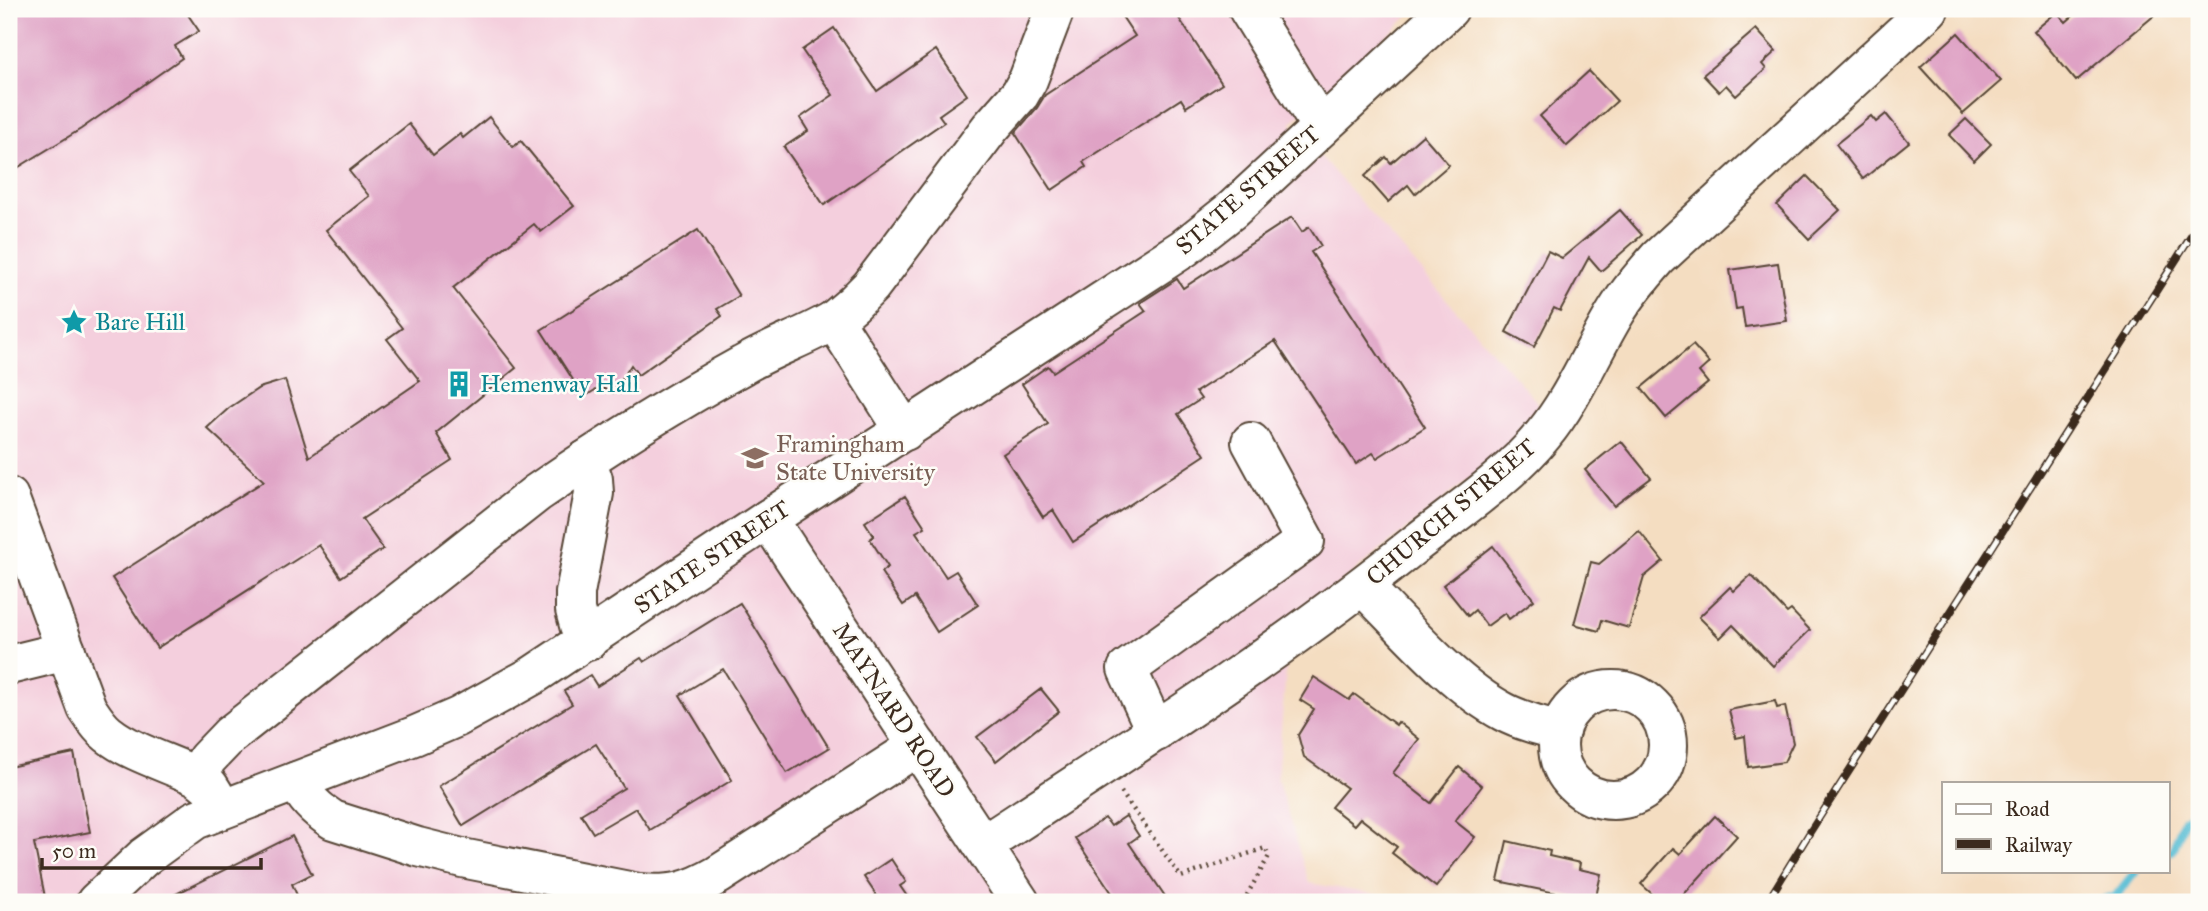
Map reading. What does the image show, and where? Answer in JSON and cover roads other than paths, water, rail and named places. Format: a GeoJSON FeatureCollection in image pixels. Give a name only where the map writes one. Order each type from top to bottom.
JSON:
{"type":"FeatureCollection","features":[{"type":"Feature","properties":{"kind":"street"},"geometry":{"type":"LineString","coordinates":[[198,777],[207,759],[230,734],[537,493],[736,368],[812,333],[834,320],[854,303],[871,285],[990,128],[1020,94],[1055,9]]}},
{"type":"Feature","properties":{"kind":"street","name":"STATE STREET"},"geometry":{"type":"LineString","coordinates":[[96,902],[144,858],[195,820],[458,717],[502,694],[1207,232],[1449,9]]}},
{"type":"Feature","properties":{"kind":"street","name":"CHURCH STREET"},"geometry":{"type":"LineString","coordinates":[[983,845],[1156,732],[1297,635],[1495,481],[1542,436],[1560,411],[1616,311],[1658,258],[1929,9]]}},
{"type":"Feature","properties":{"kind":"street"},"geometry":{"type":"LineString","coordinates":[[1254,11],[1321,127]]}},
{"type":"Feature","properties":{"kind":"street"},"geometry":{"type":"LineString","coordinates":[[834,320],[905,431]]}},
{"type":"Feature","properties":{"kind":"street"},"geometry":{"type":"LineString","coordinates":[[1156,732],[1127,669],[1305,541],[1251,442]]}},
{"type":"Feature","properties":{"kind":"street"},"geometry":{"type":"LineString","coordinates":[[586,460],[593,479],[594,493],[575,593],[575,610],[579,625],[588,640]]}},
{"type":"Feature","properties":{"kind":"street"},"geometry":{"type":"LineString","coordinates":[[9,497],[87,708],[106,733],[198,777],[209,786],[221,809]]}},
{"type":"Feature","properties":{"kind":"street","name":"MAYNARD ROAD"},"geometry":{"type":"LineString","coordinates":[[768,519],[1020,902]]}},
{"type":"Feature","properties":{"kind":"street"},"geometry":{"type":"LineString","coordinates":[[1363,586],[1453,675],[1478,695],[1504,712],[1560,731]]}},
{"type":"Feature","properties":{"kind":"street"},"geometry":{"type":"LineString","coordinates":[[9,665],[66,651]]}},
{"type":"Feature","properties":{"kind":"street"},"geometry":{"type":"LineString","coordinates":[[297,781],[311,803],[333,820],[418,847],[659,895],[698,886],[718,875],[918,746]]}},
{"type":"Feature","properties":{"kind":"waterway"},"geometry":{"type":"LineString","coordinates":[[2170,851],[2173,850],[2184,820],[2199,809]]}},
{"type":"Feature","properties":{"kind":"waterway"},"geometry":{"type":"LineString","coordinates":[[2098,902],[2115,897],[2135,872]]}},
{"type":"Feature","properties":{"kind":"railway"},"geometry":{"type":"LineString","coordinates":[[1767,902],[2199,224]]}},
{"type":"Feature","properties":{"kind":"place","name":"Bare Hill"},"geometry":{"type":"Point","coordinates":[74,322]}},
{"type":"Feature","properties":{"kind":"place","name":"Hemenway Hall"},"geometry":{"type":"Point","coordinates":[459,384]}},
{"type":"Feature","properties":{"kind":"place","name":"Framingham State University"},"geometry":{"type":"Point","coordinates":[755,458]}}]}
